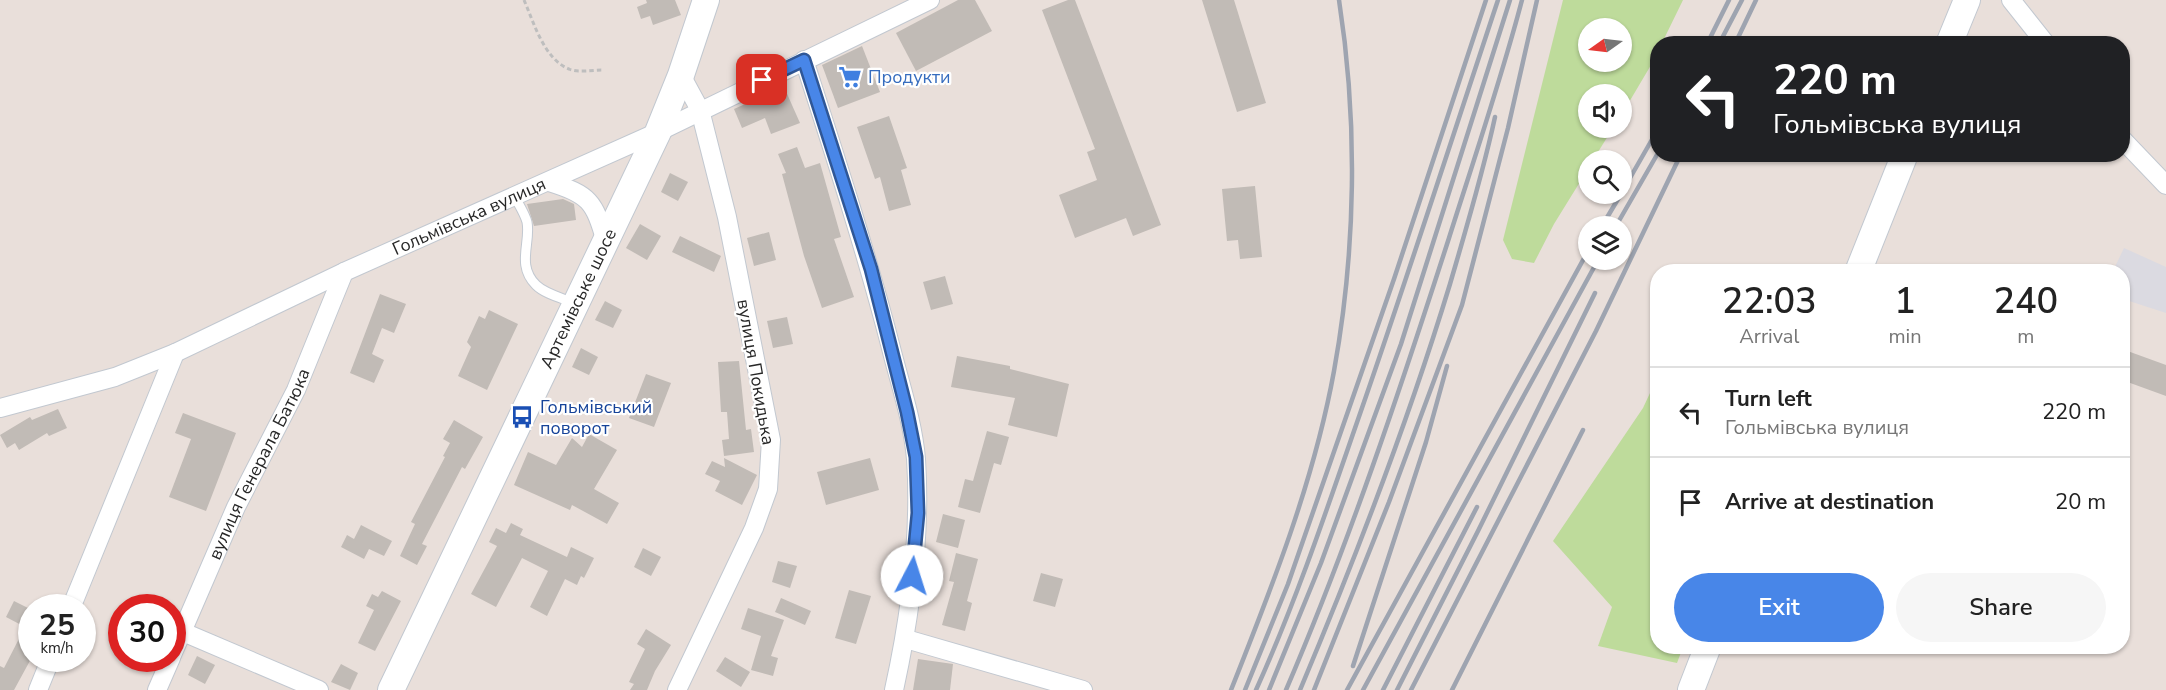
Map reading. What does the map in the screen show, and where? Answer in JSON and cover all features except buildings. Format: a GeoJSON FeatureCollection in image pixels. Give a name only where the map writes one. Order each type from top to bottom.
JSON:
{"type":"FeatureCollection","features":[{"type":"Feature","properties":{"kind":"main road","name":"Артемівське шосе"},"geometry":{"type":"LineString","coordinates":[[391,690],[658,132],[681,75],[706,0]]}},
{"type":"Feature","properties":{"kind":"main road"},"geometry":{"type":"LineString","coordinates":[[1952,36],[1967,0]]}},
{"type":"Feature","properties":{"kind":"main road"},"geometry":{"type":"LineString","coordinates":[[1861,264],[1902,162]]}},
{"type":"Feature","properties":{"kind":"main road"},"geometry":{"type":"LineString","coordinates":[[1691,690],[1705,654]]}},
{"type":"Feature","properties":{"kind":"street","name":"Гольмівська вулиця"},"geometry":{"type":"LineString","coordinates":[[0,408],[115,376],[175,353],[344,272],[658,132],[930,0]]}},
{"type":"Feature","properties":{"kind":"street"},"geometry":{"type":"LineString","coordinates":[[2012,0],[2040,36]]}},
{"type":"Feature","properties":{"kind":"street"},"geometry":{"type":"LineString","coordinates":[[804,60],[871,269],[916,457],[918,513],[906,639],[894,690]]}},
{"type":"Feature","properties":{"kind":"street","name":"вулиця Покидька"},"geometry":{"type":"LineString","coordinates":[[677,690],[754,528],[768,489],[771,440],[727,217],[700,110],[681,75]]}},
{"type":"Feature","properties":{"kind":"street"},"geometry":{"type":"LineString","coordinates":[[2130,148],[2166,186]]}},
{"type":"Feature","properties":{"kind":"street"},"geometry":{"type":"LineString","coordinates":[[549,182],[576,191],[588,200],[598,216],[606,242]]}},
{"type":"Feature","properties":{"kind":"street","name":"вулиця Генерала Батюка"},"geometry":{"type":"LineString","coordinates":[[186,625],[236,507],[296,390],[344,272]]}},
{"type":"Feature","properties":{"kind":"street"},"geometry":{"type":"LineString","coordinates":[[77,594],[175,353]]}},
{"type":"Feature","properties":{"kind":"street"},"geometry":{"type":"LineString","coordinates":[[186,633],[319,690]]}},
{"type":"Feature","properties":{"kind":"street"},"geometry":{"type":"LineString","coordinates":[[906,639],[1083,690]]}},
{"type":"Feature","properties":{"kind":"street"},"geometry":{"type":"LineString","coordinates":[[38,690],[45,672]]}},
{"type":"Feature","properties":{"kind":"street","name":"вулиця Генерала Батюка"},"geometry":{"type":"LineString","coordinates":[[157,690],[165,672]]}},
{"type":"Feature","properties":{"kind":"lane"},"geometry":{"type":"LineString","coordinates":[[515,197],[526,220],[528,233],[525,263],[532,279],[536,285],[547,291],[576,303]]}},
{"type":"Feature","properties":{"kind":"path"},"geometry":{"type":"LineString","coordinates":[[524,0],[545,47],[557,63],[571,70],[602,70]]}},
{"type":"Feature","properties":{"kind":"shaded area"},"geometry":{"type":"Polygon","coordinates":[[[2124,248],[2166,267],[2166,313],[2130,301],[2130,264],[2116,264],[2124,248]]]}},
{"type":"Feature","properties":{"kind":"green space"},"geometry":{"type":"Polygon","coordinates":[[[1563,0],[1683,0],[1665,36],[1650,36],[1650,67],[1632,97],[1632,84],[1578,84],[1578,138],[1607,138],[1599,150],[1578,150],[1578,185],[1534,263],[1512,259],[1503,240],[1563,0]]]}},
{"type":"Feature","properties":{"kind":"green space"},"geometry":{"type":"Polygon","coordinates":[[[1650,393],[1650,654],[1680,654],[1677,663],[1598,646],[1612,607],[1553,541],[1643,408],[1650,393]]]}},
{"type":"Feature","properties":{"kind":"railway"},"geometry":{"type":"LineString","coordinates":[[1231,690],[1276,573],[1303,493],[1326,412],[1334,371],[1347,279],[1352,186],[1349,92],[1339,0]]}},
{"type":"Feature","properties":{"kind":"railway"},"geometry":{"type":"LineString","coordinates":[[1245,690],[1288,584],[1394,279],[1486,0]]}},
{"type":"Feature","properties":{"kind":"railway"},"geometry":{"type":"LineString","coordinates":[[1256,690],[1296,594],[1331,496],[1391,324],[1498,0]]}},
{"type":"Feature","properties":{"kind":"railway"},"geometry":{"type":"LineString","coordinates":[[1269,690],[1321,563],[1401,344],[1510,0]]}},
{"type":"Feature","properties":{"kind":"railway"},"geometry":{"type":"LineString","coordinates":[[1286,690],[1331,579],[1393,409],[1487,119],[1522,0]]}},
{"type":"Feature","properties":{"kind":"railway"},"geometry":{"type":"LineString","coordinates":[[1314,690],[1389,502],[1462,305],[1508,128],[1537,0]]}},
{"type":"Feature","properties":{"kind":"railway"},"geometry":{"type":"LineString","coordinates":[[1711,36],[1729,0]]}},
{"type":"Feature","properties":{"kind":"railway"},"geometry":{"type":"LineString","coordinates":[[1723,36],[1742,0]]}},
{"type":"Feature","properties":{"kind":"railway"},"geometry":{"type":"LineString","coordinates":[[1739,36],[1756,0]]}},
{"type":"Feature","properties":{"kind":"railway"},"geometry":{"type":"LineString","coordinates":[[1300,690],[1361,539],[1417,387],[1462,243],[1495,117]]}},
{"type":"Feature","properties":{"kind":"railway"},"geometry":{"type":"LineString","coordinates":[[1632,174],[1650,143]]}},
{"type":"Feature","properties":{"kind":"railway"},"geometry":{"type":"LineString","coordinates":[[1622,216],[1653,162]]}},
{"type":"Feature","properties":{"kind":"railway"},"geometry":{"type":"LineString","coordinates":[[1411,690],[1596,331],[1677,162]]}},
{"type":"Feature","properties":{"kind":"railway"},"geometry":{"type":"LineString","coordinates":[[1608,216],[1615,204]]}},
{"type":"Feature","properties":{"kind":"railway"},"geometry":{"type":"LineString","coordinates":[[1347,690],[1578,269]]}},
{"type":"Feature","properties":{"kind":"railway"},"geometry":{"type":"LineString","coordinates":[[1363,690],[1593,270]]}},
{"type":"Feature","properties":{"kind":"railway"},"geometry":{"type":"LineString","coordinates":[[1397,690],[1595,293]]}},
{"type":"Feature","properties":{"kind":"railway"},"geometry":{"type":"LineString","coordinates":[[1353,666],[1426,442],[1447,366]]}},
{"type":"Feature","properties":{"kind":"railway"},"geometry":{"type":"LineString","coordinates":[[1452,690],[1583,430]]}},
{"type":"Feature","properties":{"kind":"railway"},"geometry":{"type":"LineString","coordinates":[[1383,690],[1477,507]]}},
{"type":"Feature","properties":{"kind":"place","name":"Продукти"},"geometry":{"type":"Point","coordinates":[850,77]}},
{"type":"Feature","properties":{"kind":"place","name":"Гольмівський поворот"},"geometry":{"type":"Point","coordinates":[522,417]}},
{"type":"Feature","properties":{"kind":"route"},"geometry":{"type":"LineString","coordinates":[[762,80],[804,60],[871,269],[916,457],[918,513],[912,576]]}}]}
